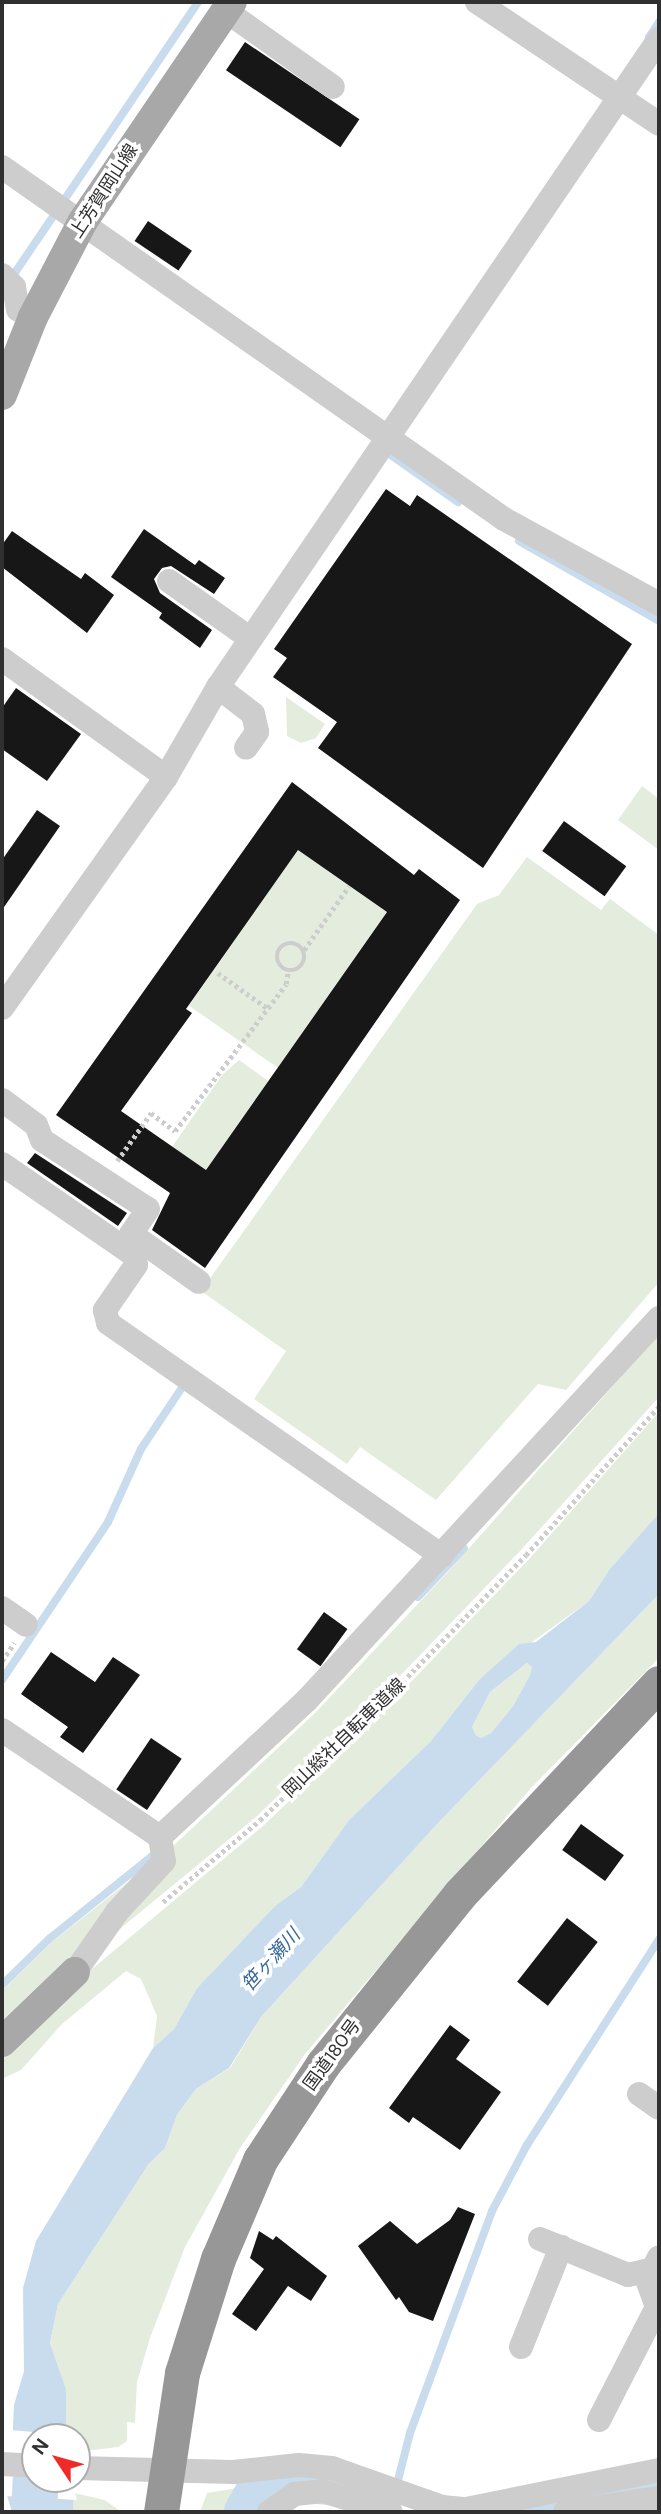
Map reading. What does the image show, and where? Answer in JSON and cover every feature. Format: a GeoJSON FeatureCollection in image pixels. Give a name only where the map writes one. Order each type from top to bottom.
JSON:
{"type":"FeatureCollection","features":[{"type":"Feature","properties":{"kind":"highway","name":"国道180号"},"geometry":{"type":"LineString","coordinates":[[161,2512],[181,2373],[218,2259],[260,2161],[323,2064],[460,1894],[659,1683]]}},
{"type":"Feature","properties":{"kind":"main road","name":"上芳賀岡山線"},"geometry":{"type":"LineString","coordinates":[[2,395],[12,297],[67,211],[229,7]]}},
{"type":"Feature","properties":{"kind":"main road"},"geometry":{"type":"LineString","coordinates":[[2,2042],[75,1972]]}},
{"type":"Feature","properties":{"kind":"street"},"geometry":{"type":"LineString","coordinates":[[477,2],[659,124]]}},
{"type":"Feature","properties":{"kind":"street"},"geometry":{"type":"LineString","coordinates":[[229,7],[333,87]]}},
{"type":"Feature","properties":{"kind":"street"},"geometry":{"type":"LineString","coordinates":[[2,1008],[614,93],[659,39]]}},
{"type":"Feature","properties":{"kind":"street"},"geometry":{"type":"LineString","coordinates":[[2,167],[383,439],[504,519],[659,604]]}},
{"type":"Feature","properties":{"kind":"street"},"geometry":{"type":"LineString","coordinates":[[169,581],[251,639]]}},
{"type":"Feature","properties":{"kind":"street"},"geometry":{"type":"LineString","coordinates":[[2,659],[160,772]]}},
{"type":"Feature","properties":{"kind":"street"},"geometry":{"type":"LineString","coordinates":[[218,687],[253,714],[257,732],[246,748]]}},
{"type":"Feature","properties":{"kind":"street"},"geometry":{"type":"LineString","coordinates":[[2,1100],[36,1125],[41,1140],[148,1209],[131,1234],[199,1282]]}},
{"type":"Feature","properties":{"kind":"street"},"geometry":{"type":"LineString","coordinates":[[2,1164],[134,1255],[136,1265],[105,1310],[108,1323],[442,1556]]}},
{"type":"Feature","properties":{"kind":"street"},"geometry":{"type":"LineString","coordinates":[[75,1972],[162,1846],[306,1701],[659,1318]]}},
{"type":"Feature","properties":{"kind":"street"},"geometry":{"type":"LineString","coordinates":[[2,1608],[26,1625]]}},
{"type":"Feature","properties":{"kind":"street"},"geometry":{"type":"LineString","coordinates":[[2,1730],[162,1846]]}},
{"type":"Feature","properties":{"kind":"street"},"geometry":{"type":"LineString","coordinates":[[639,2094],[659,2108]]}},
{"type":"Feature","properties":{"kind":"street"},"geometry":{"type":"LineString","coordinates":[[521,2347],[550,2243],[628,2275],[651,2264],[657,2307],[599,2420]]}},
{"type":"Feature","properties":{"kind":"street"},"geometry":{"type":"LineString","coordinates":[[2,2464],[21,2465]]}},
{"type":"Feature","properties":{"kind":"street"},"geometry":{"type":"LineString","coordinates":[[91,2469],[259,2475],[299,2465],[332,2468],[380,2501]]}},
{"type":"Feature","properties":{"kind":"street"},"geometry":{"type":"LineString","coordinates":[[259,2475],[267,2510],[295,2494],[323,2491],[380,2501],[412,2496],[442,2507],[466,2509],[659,2470]]}},
{"type":"Feature","properties":{"kind":"street"},"geometry":{"type":"LineString","coordinates":[[565,2512],[659,2498]]}},
{"type":"Feature","properties":{"kind":"path"},"geometry":{"type":"LineString","coordinates":[[288,971],[301,967],[304,950],[349,886]]}},
{"type":"Feature","properties":{"kind":"path"},"geometry":{"type":"LineString","coordinates":[[288,971],[278,962],[279,948],[292,942],[304,950]]}},
{"type":"Feature","properties":{"kind":"path"},"geometry":{"type":"LineString","coordinates":[[104,1179],[150,1113],[175,1131],[286,984],[288,971]]}},
{"type":"Feature","properties":{"kind":"path"},"geometry":{"type":"LineString","coordinates":[[218,972],[267,1008]]}},
{"type":"Feature","properties":{"kind":"path","name":"岡山総社自転車道線"},"geometry":{"type":"LineString","coordinates":[[160,1904],[260,1820],[378,1707],[526,1555],[659,1406]]}},
{"type":"Feature","properties":{"kind":"green space"},"geometry":{"type":"Polygon","coordinates":[[[286,697],[325,724],[316,738],[301,743],[287,736],[286,697]]]}},
{"type":"Feature","properties":{"kind":"green space"},"geometry":{"type":"Polygon","coordinates":[[[642,786],[659,799],[659,850],[618,820],[642,786]]]}},
{"type":"Feature","properties":{"kind":"green space"},"geometry":{"type":"Polygon","coordinates":[[[298,850],[386,912],[277,1068],[189,1006],[298,850]]]}},
{"type":"Feature","properties":{"kind":"green space"},"geometry":{"type":"Polygon","coordinates":[[[527,857],[601,910],[610,899],[659,935],[659,1282],[566,1390],[538,1384],[436,1500],[360,1447],[347,1464],[254,1399],[286,1351],[201,1291],[477,904],[499,895],[527,857]]]}},
{"type":"Feature","properties":{"kind":"green space"},"geometry":{"type":"Polygon","coordinates":[[[239,1060],[268,1081],[206,1170],[172,1147],[222,1075],[239,1060]]]}},
{"type":"Feature","properties":{"kind":"green space"},"geometry":{"type":"Polygon","coordinates":[[[659,1334],[659,1397],[521,1550],[375,1702],[256,1817],[98,1947],[171,1848],[315,1713],[447,1573],[659,1334]]]}},
{"type":"Feature","properties":{"kind":"green space"},"geometry":{"type":"Polygon","coordinates":[[[659,1412],[659,1513],[609,1570],[589,1601],[479,1680],[431,1741],[349,1820],[301,1887],[275,1906],[197,1988],[174,2029],[153,2048],[157,2016],[141,1979],[126,1971],[62,2024],[21,2070],[2,2079],[2,2055],[79,1980],[264,1825],[382,1712],[530,1558],[659,1412]]]}},
{"type":"Feature","properties":{"kind":"green space"},"geometry":{"type":"Polygon","coordinates":[[[659,1594],[659,1658],[531,1788],[305,2054],[240,2148],[185,2247],[150,2338],[137,2382],[135,2423],[127,2422],[127,2441],[118,2447],[91,2450],[91,2423],[66,2423],[66,2389],[50,2343],[58,2304],[148,2165],[165,2148],[177,2115],[196,2089],[230,2068],[261,2017],[439,1822],[659,1594]]]}},
{"type":"Feature","properties":{"kind":"green space"},"geometry":{"type":"Polygon","coordinates":[[[527,1663],[532,1667],[529,1677],[513,1706],[491,1733],[481,1738],[476,1735],[472,1727],[490,1692],[527,1663]]]}},
{"type":"Feature","properties":{"kind":"green space"},"geometry":{"type":"Polygon","coordinates":[[[155,1861],[2,2037],[2,1991],[53,1941],[155,1861]]]}},
{"type":"Feature","properties":{"kind":"green space"},"geometry":{"type":"Polygon","coordinates":[[[255,2485],[258,2512],[200,2512],[207,2493],[255,2485]]]}},
{"type":"Feature","properties":{"kind":"green space"},"geometry":{"type":"Polygon","coordinates":[[[74,2493],[105,2500],[121,2512],[73,2512],[74,2493]]]}},
{"type":"Feature","properties":{"kind":"water"},"geometry":{"type":"Polygon","coordinates":[[[659,1513],[659,1594],[439,1822],[261,2017],[229,2068],[196,2089],[177,2115],[165,2148],[148,2165],[58,2304],[50,2343],[66,2389],[66,2423],[21,2423],[21,2444],[12,2449],[14,2405],[24,2371],[23,2288],[36,2241],[153,2048],[174,2029],[197,1988],[275,1906],[301,1887],[349,1820],[431,1741],[479,1680],[519,1644],[536,1642],[589,1601],[609,1570],[659,1513]],[[527,1663],[490,1692],[472,1727],[476,1735],[481,1738],[491,1733],[513,1706],[532,1667],[527,1663]]]}},
{"type":"Feature","properties":{"kind":"water"},"geometry":{"type":"Polygon","coordinates":[[[6,2492],[74,2493],[73,2512],[12,2512],[6,2492]]]}},
{"type":"Feature","properties":{"kind":"pier"},"geometry":{"type":"Polygon","coordinates":[[[10,2430],[21,2431],[21,2453],[12,2453],[10,2430]]]}},
{"type":"Feature","properties":{"kind":"pier"},"geometry":{"type":"Polygon","coordinates":[[[6,2488],[21,2488],[21,2493],[75,2493],[77,2500],[4,2496],[6,2488]]]}},
{"type":"Feature","properties":{"kind":"building"},"geometry":{"type":"Polygon","coordinates":[[[245,42],[359,119],[340,147],[226,70],[245,42]]]}},
{"type":"Feature","properties":{"kind":"building"},"geometry":{"type":"Polygon","coordinates":[[[148,221],[192,251],[179,271],[135,241],[148,221]]]}},
{"type":"Feature","properties":{"kind":"building"},"geometry":{"type":"Polygon","coordinates":[[[386,489],[410,506],[417,495],[632,644],[483,868],[318,748],[337,722],[273,677],[287,658],[274,649],[386,489]]]}},
{"type":"Feature","properties":{"kind":"building"},"geometry":{"type":"Polygon","coordinates":[[[144,529],[195,565],[199,560],[225,578],[214,594],[171,566],[162,568],[154,579],[160,593],[212,630],[200,648],[159,618],[162,613],[111,577],[144,529]]]}},
{"type":"Feature","properties":{"kind":"building"},"geometry":{"type":"Polygon","coordinates":[[[12,531],[81,579],[85,573],[114,595],[87,633],[2,567],[2,545],[12,531]]]}},
{"type":"Feature","properties":{"kind":"building"},"geometry":{"type":"Polygon","coordinates":[[[16,688],[81,734],[47,781],[2,749],[2,708],[16,688]]]}},
{"type":"Feature","properties":{"kind":"building"},"geometry":{"type":"Polygon","coordinates":[[[292,782],[414,875],[419,869],[460,900],[205,1268],[152,1230],[170,1193],[56,1115],[292,782]],[[298,850],[186,1009],[192,1013],[121,1111],[206,1170],[387,912],[298,850]]]}},
{"type":"Feature","properties":{"kind":"building"},"geometry":{"type":"Polygon","coordinates":[[[37,810],[60,826],[2,910],[2,860],[37,810]]]}},
{"type":"Feature","properties":{"kind":"building"},"geometry":{"type":"Polygon","coordinates":[[[564,821],[626,866],[605,896],[542,851],[564,821]]]}},
{"type":"Feature","properties":{"kind":"building"},"geometry":{"type":"Polygon","coordinates":[[[35,1153],[127,1213],[118,1226],[27,1163],[35,1153]]]}},
{"type":"Feature","properties":{"kind":"building"},"geometry":{"type":"Polygon","coordinates":[[[324,1612],[347,1629],[320,1666],[297,1649],[324,1612]]]}},
{"type":"Feature","properties":{"kind":"building"},"geometry":{"type":"Polygon","coordinates":[[[51,1652],[95,1682],[113,1657],[140,1675],[83,1753],[60,1737],[68,1727],[21,1694],[51,1652]]]}},
{"type":"Feature","properties":{"kind":"building"},"geometry":{"type":"Polygon","coordinates":[[[151,1738],[182,1759],[147,1810],[116,1789],[151,1738]]]}},
{"type":"Feature","properties":{"kind":"building"},"geometry":{"type":"Polygon","coordinates":[[[581,1824],[624,1855],[605,1881],[562,1850],[581,1824]]]}},
{"type":"Feature","properties":{"kind":"building"},"geometry":{"type":"Polygon","coordinates":[[[567,1918],[598,1942],[548,2006],[517,1982],[567,1918]]]}},
{"type":"Feature","properties":{"kind":"building"},"geometry":{"type":"Polygon","coordinates":[[[450,2025],[470,2040],[456,2059],[501,2092],[460,2150],[413,2117],[409,2123],[389,2108],[450,2025]]]}},
{"type":"Feature","properties":{"kind":"building"},"geometry":{"type":"Polygon","coordinates":[[[458,2207],[475,2214],[433,2321],[409,2312],[399,2297],[396,2300],[358,2246],[390,2221],[417,2244],[450,2220],[458,2207]]]}},
{"type":"Feature","properties":{"kind":"building"},"geometry":{"type":"Polygon","coordinates":[[[259,2231],[273,2240],[276,2236],[327,2276],[311,2301],[288,2286],[256,2331],[232,2314],[264,2269],[250,2258],[259,2231]]]}},
{"type":"Feature","properties":{"kind":"waterway"},"geometry":{"type":"LineString","coordinates":[[10,280],[198,2]]}},
{"type":"Feature","properties":{"kind":"waterway"},"geometry":{"type":"LineString","coordinates":[[649,37],[659,22]]}},
{"type":"Feature","properties":{"kind":"waterway"},"geometry":{"type":"LineString","coordinates":[[382,449],[458,502]]}},
{"type":"Feature","properties":{"kind":"waterway"},"geometry":{"type":"LineString","coordinates":[[519,541],[659,621]]}},
{"type":"Feature","properties":{"kind":"waterway"},"geometry":{"type":"LineString","coordinates":[[2,1680],[108,1522],[141,1449],[181,1389]]}},
{"type":"Feature","properties":{"kind":"waterway"},"geometry":{"type":"LineString","coordinates":[[418,1597],[464,1548]]}},
{"type":"Feature","properties":{"kind":"waterway"},"geometry":{"type":"LineString","coordinates":[[2,1985],[49,1939],[156,1853]]}},
{"type":"Feature","properties":{"kind":"waterway"},"geometry":{"type":"LineString","coordinates":[[396,2488],[410,2433],[492,2211],[527,2145],[659,1939]]}},
{"type":"Feature","properties":{"kind":"waterway"},"geometry":{"type":"LineString","coordinates":[[247,2512],[257,2495],[297,2479],[334,2482],[371,2494]]}},
{"type":"Feature","properties":{"kind":"waterway"},"geometry":{"type":"LineString","coordinates":[[523,2512],[659,2486]]}},
{"type":"Feature","properties":{"kind":"waterway","name":"笹ヶ瀬川"},"geometry":{"type":"LineString","coordinates":[[34,2512],[35,2493]]}}]}
